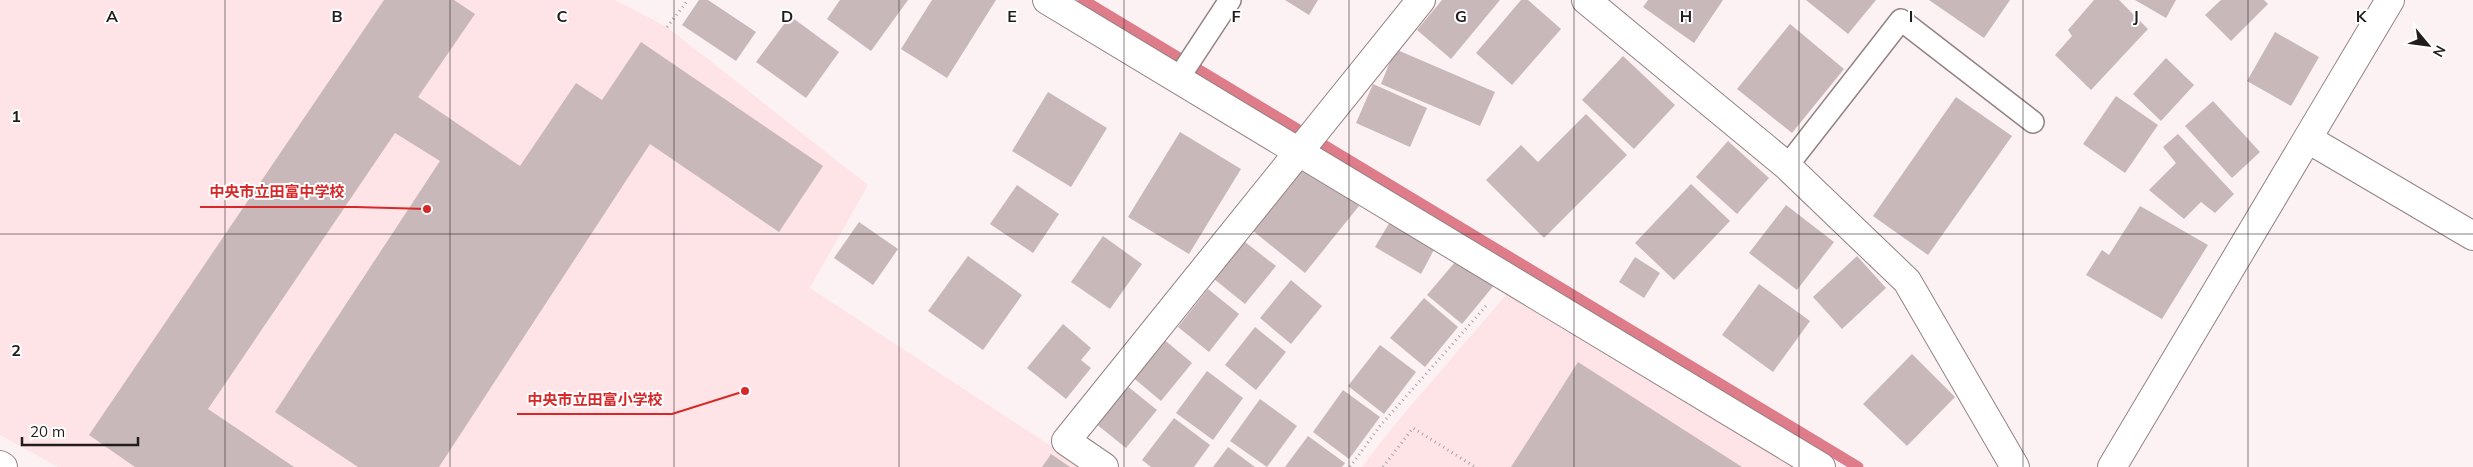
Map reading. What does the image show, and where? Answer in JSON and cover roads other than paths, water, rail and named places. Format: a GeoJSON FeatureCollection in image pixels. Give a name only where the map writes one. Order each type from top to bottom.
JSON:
{"type":"FeatureCollection","features":[{"type":"Feature","properties":{"kind":"street"},"geometry":{"type":"LineString","coordinates":[[1047,0],[1302,148],[1510,279],[1822,467]]}},
{"type":"Feature","properties":{"kind":"street"},"geometry":{"type":"LineString","coordinates":[[1104,467],[1066,441],[1421,0]]}},
{"type":"Feature","properties":{"kind":"street"},"geometry":{"type":"LineString","coordinates":[[1586,0],[1787,166],[1907,281],[2015,467]]}},
{"type":"Feature","properties":{"kind":"street"},"geometry":{"type":"LineString","coordinates":[[2112,467],[2390,0]]}},
{"type":"Feature","properties":{"kind":"street"},"geometry":{"type":"LineString","coordinates":[[2308,139],[2473,236]]}},
{"type":"Feature","properties":{"kind":"lane"},"geometry":{"type":"LineString","coordinates":[[1180,76],[1230,0]]}},
{"type":"Feature","properties":{"kind":"lane"},"geometry":{"type":"LineString","coordinates":[[1787,166],[1901,20],[2033,122]]}},
{"type":"Feature","properties":{"kind":"waterway"},"geometry":{"type":"LineString","coordinates":[[1083,0],[1858,467]]}},
{"type":"Feature","properties":{"kind":"place","name":"中央市立田富中学校"},"geometry":{"type":"Point","coordinates":[427,209]}},
{"type":"Feature","properties":{"kind":"place","name":"中央市立田富小学校"},"geometry":{"type":"Point","coordinates":[745,391]}}]}
